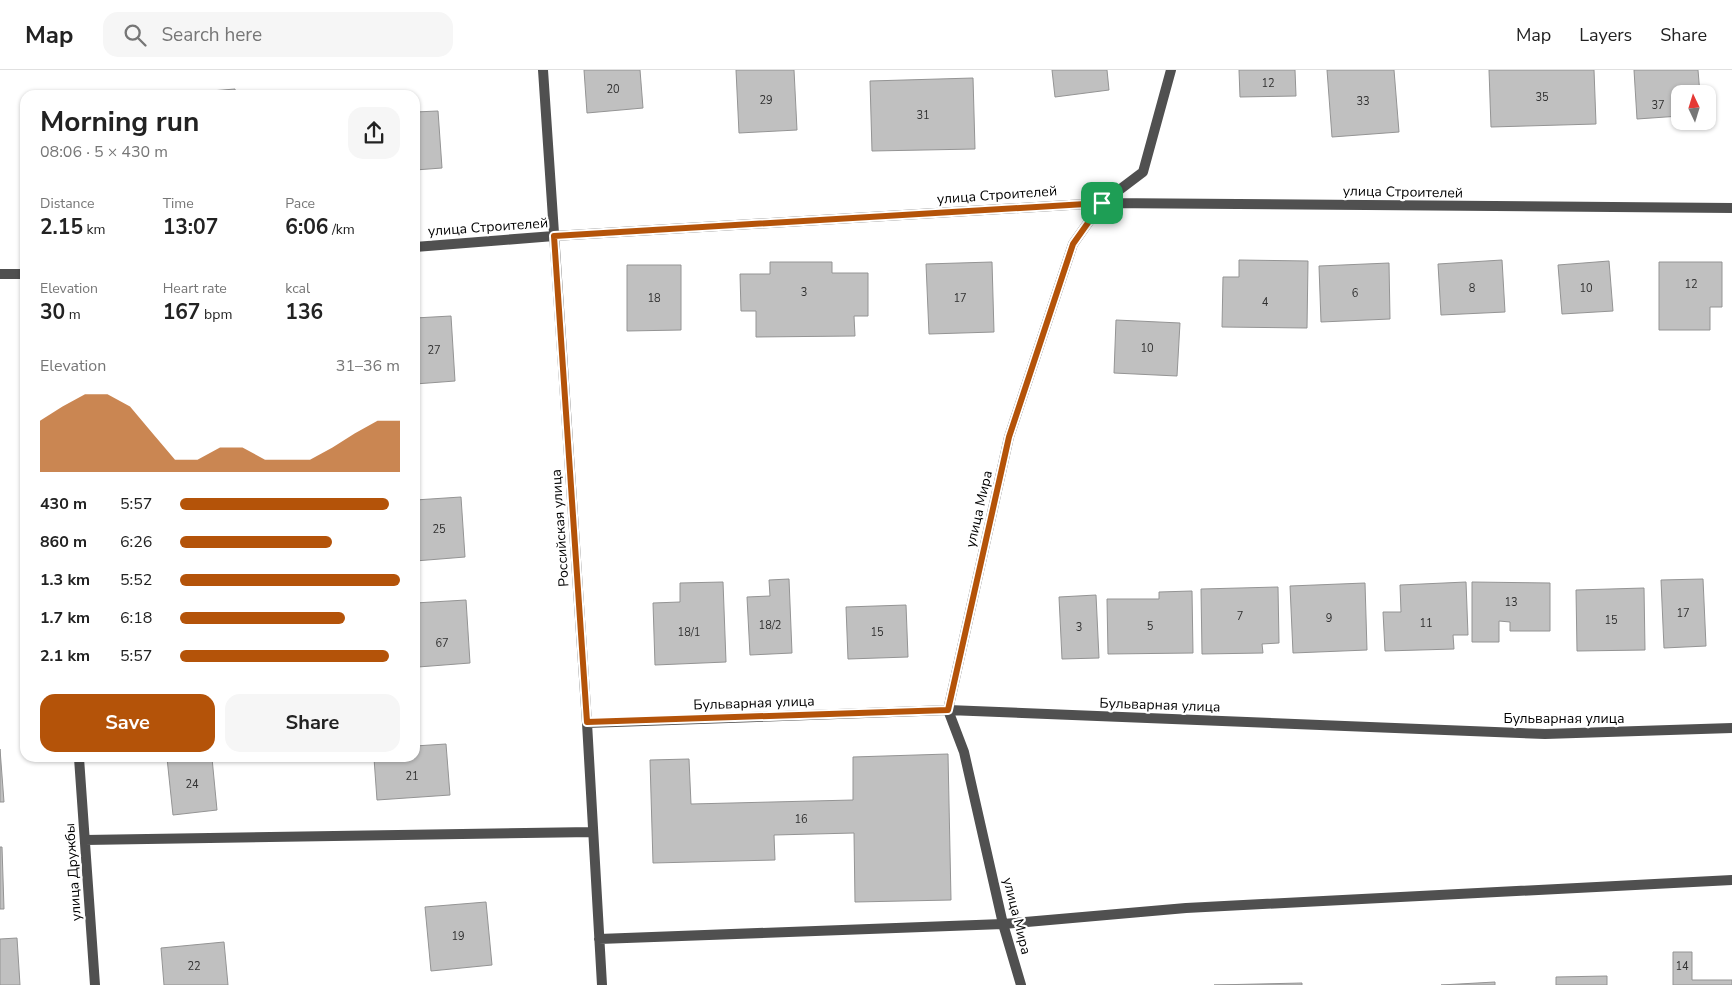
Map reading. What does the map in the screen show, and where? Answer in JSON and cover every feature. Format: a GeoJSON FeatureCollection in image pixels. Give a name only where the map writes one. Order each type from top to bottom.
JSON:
{"type":"FeatureCollection","features":[{"type":"Feature","properties":{"kind":"street","name":"Российская улица"},"geometry":{"type":"LineString","coordinates":[[543,70],[587,722],[602,985]]}},
{"type":"Feature","properties":{"kind":"street","name":"улица Мира"},"geometry":{"type":"LineString","coordinates":[[1021,985],[1003,924],[964,752],[948,710],[1009,437],[1073,244],[1102,203],[1143,172],[1171,70]]}},
{"type":"Feature","properties":{"kind":"street","name":"улица Строителей"},"geometry":{"type":"LineString","coordinates":[[420,246],[1102,203],[1732,208]]}},
{"type":"Feature","properties":{"kind":"street"},"geometry":{"type":"LineString","coordinates":[[0,274],[20,274]]}},
{"type":"Feature","properties":{"kind":"street","name":"Бульварная улица"},"geometry":{"type":"LineString","coordinates":[[587,722],[948,710],[1545,734],[1732,728]]}},
{"type":"Feature","properties":{"kind":"street","name":"улица Дружбы"},"geometry":{"type":"LineString","coordinates":[[79,762],[95,985]]}},
{"type":"Feature","properties":{"kind":"street"},"geometry":{"type":"LineString","coordinates":[[85,840],[593,832]]}},
{"type":"Feature","properties":{"kind":"street"},"geometry":{"type":"LineString","coordinates":[[600,939],[1003,924],[1186,908],[1732,880]]}},
{"type":"Feature","properties":{"kind":"building"},"geometry":{"type":"Polygon","coordinates":[[[584,70],[640,70],[643,108],[587,113],[584,70]]]}},
{"type":"Feature","properties":{"kind":"building"},"geometry":{"type":"Polygon","coordinates":[[[736,70],[794,70],[797,130],[739,133],[736,70]]]}},
{"type":"Feature","properties":{"kind":"building"},"geometry":{"type":"Polygon","coordinates":[[[1052,70],[1107,70],[1109,90],[1055,97],[1052,70]]]}},
{"type":"Feature","properties":{"kind":"building"},"geometry":{"type":"Polygon","coordinates":[[[1239,70],[1295,70],[1296,96],[1240,97],[1239,70]]]}},
{"type":"Feature","properties":{"kind":"building"},"geometry":{"type":"Polygon","coordinates":[[[1327,70],[1394,70],[1399,132],[1332,137],[1327,70]]]}},
{"type":"Feature","properties":{"kind":"building"},"geometry":{"type":"Polygon","coordinates":[[[1489,70],[1594,70],[1596,124],[1491,127],[1489,70]]]}},
{"type":"Feature","properties":{"kind":"building"},"geometry":{"type":"Polygon","coordinates":[[[1634,70],[1698,70],[1699,85],[1671,85],[1671,117],[1637,119],[1634,70]]]}},
{"type":"Feature","properties":{"kind":"building"},"geometry":{"type":"Polygon","coordinates":[[[973,78],[975,149],[872,151],[870,81],[973,78]]]}},
{"type":"Feature","properties":{"kind":"building"},"geometry":{"type":"Polygon","coordinates":[[[438,111],[442,168],[420,170],[420,112],[438,111]]]}},
{"type":"Feature","properties":{"kind":"building"},"geometry":{"type":"Polygon","coordinates":[[[1239,260],[1308,261],[1307,328],[1222,327],[1223,277],[1239,277],[1239,260]]]}},
{"type":"Feature","properties":{"kind":"building"},"geometry":{"type":"Polygon","coordinates":[[[1502,260],[1505,312],[1441,315],[1438,264],[1502,260]]]}},
{"type":"Feature","properties":{"kind":"building"},"geometry":{"type":"Polygon","coordinates":[[[1609,261],[1613,311],[1562,314],[1558,265],[1609,261]]]}},
{"type":"Feature","properties":{"kind":"building"},"geometry":{"type":"Polygon","coordinates":[[[770,262],[832,262],[832,273],[868,273],[868,316],[854,316],[855,336],[756,337],[756,311],[741,311],[740,274],[770,274],[770,262]]]}},
{"type":"Feature","properties":{"kind":"building"},"geometry":{"type":"Polygon","coordinates":[[[992,262],[994,332],[929,334],[926,264],[992,262]]]}},
{"type":"Feature","properties":{"kind":"building"},"geometry":{"type":"Polygon","coordinates":[[[1659,262],[1722,262],[1722,307],[1710,307],[1710,330],[1659,330],[1659,262]]]}},
{"type":"Feature","properties":{"kind":"building"},"geometry":{"type":"Polygon","coordinates":[[[1389,263],[1390,319],[1321,322],[1319,266],[1389,263]]]}},
{"type":"Feature","properties":{"kind":"building"},"geometry":{"type":"Polygon","coordinates":[[[627,265],[681,265],[681,330],[627,331],[627,265]]]}},
{"type":"Feature","properties":{"kind":"building"},"geometry":{"type":"Polygon","coordinates":[[[451,316],[455,381],[420,384],[420,318],[451,316]]]}},
{"type":"Feature","properties":{"kind":"building"},"geometry":{"type":"Polygon","coordinates":[[[1116,320],[1180,323],[1177,376],[1114,373],[1116,320]]]}},
{"type":"Feature","properties":{"kind":"building"},"geometry":{"type":"Polygon","coordinates":[[[461,497],[465,557],[420,561],[420,500],[461,497]]]}},
{"type":"Feature","properties":{"kind":"building"},"geometry":{"type":"Polygon","coordinates":[[[789,579],[792,653],[750,655],[747,597],[770,596],[769,580],[789,579]]]}},
{"type":"Feature","properties":{"kind":"building"},"geometry":{"type":"Polygon","coordinates":[[[1703,579],[1706,646],[1664,648],[1661,580],[1703,579]]]}},
{"type":"Feature","properties":{"kind":"building"},"geometry":{"type":"Polygon","coordinates":[[[723,582],[726,662],[655,665],[653,603],[680,602],[680,583],[723,582]]]}},
{"type":"Feature","properties":{"kind":"building"},"geometry":{"type":"Polygon","coordinates":[[[1466,582],[1468,635],[1453,635],[1454,649],[1385,651],[1383,612],[1401,612],[1400,585],[1466,582]]]}},
{"type":"Feature","properties":{"kind":"building"},"geometry":{"type":"Polygon","coordinates":[[[1472,582],[1550,583],[1550,631],[1510,631],[1510,622],[1499,621],[1499,642],[1472,642],[1472,582]]]}},
{"type":"Feature","properties":{"kind":"building"},"geometry":{"type":"Polygon","coordinates":[[[1365,583],[1367,650],[1293,653],[1290,586],[1365,583]]]}},
{"type":"Feature","properties":{"kind":"building"},"geometry":{"type":"Polygon","coordinates":[[[1278,587],[1279,643],[1262,644],[1263,653],[1202,654],[1201,589],[1278,587]]]}},
{"type":"Feature","properties":{"kind":"building"},"geometry":{"type":"Polygon","coordinates":[[[1644,588],[1645,650],[1577,651],[1576,590],[1644,588]]]}},
{"type":"Feature","properties":{"kind":"building"},"geometry":{"type":"Polygon","coordinates":[[[1192,591],[1193,653],[1108,654],[1107,599],[1159,599],[1159,592],[1192,591]]]}},
{"type":"Feature","properties":{"kind":"building"},"geometry":{"type":"Polygon","coordinates":[[[1096,595],[1099,658],[1062,659],[1059,597],[1096,595]]]}},
{"type":"Feature","properties":{"kind":"building"},"geometry":{"type":"Polygon","coordinates":[[[466,600],[470,663],[420,667],[420,603],[466,600]]]}},
{"type":"Feature","properties":{"kind":"building"},"geometry":{"type":"Polygon","coordinates":[[[906,605],[908,657],[848,659],[846,607],[906,605]]]}},
{"type":"Feature","properties":{"kind":"building"},"geometry":{"type":"Polygon","coordinates":[[[446,744],[450,795],[377,800],[374,762],[420,762],[420,746],[446,744]]]}},
{"type":"Feature","properties":{"kind":"building"},"geometry":{"type":"Polygon","coordinates":[[[0,749],[4,802],[0,802],[0,749]]]}},
{"type":"Feature","properties":{"kind":"building"},"geometry":{"type":"Polygon","coordinates":[[[948,754],[951,900],[855,902],[854,833],[774,835],[775,860],[653,863],[650,760],[689,759],[691,804],[853,800],[853,757],[948,754]]]}},
{"type":"Feature","properties":{"kind":"building"},"geometry":{"type":"Polygon","coordinates":[[[167,762],[212,762],[217,810],[173,815],[167,762]]]}},
{"type":"Feature","properties":{"kind":"building"},"geometry":{"type":"Polygon","coordinates":[[[0,847],[2,847],[4,909],[0,909],[0,847]]]}},
{"type":"Feature","properties":{"kind":"building"},"geometry":{"type":"Polygon","coordinates":[[[486,902],[492,965],[431,971],[425,907],[486,902]]]}},
{"type":"Feature","properties":{"kind":"building"},"geometry":{"type":"Polygon","coordinates":[[[17,938],[20,985],[0,985],[0,939],[17,938]]]}},
{"type":"Feature","properties":{"kind":"building"},"geometry":{"type":"Polygon","coordinates":[[[224,942],[228,985],[164,985],[161,948],[224,942]]]}},
{"type":"Feature","properties":{"kind":"building"},"geometry":{"type":"Polygon","coordinates":[[[1673,952],[1692,952],[1692,980],[1732,980],[1732,985],[1673,985],[1673,952]]]}},
{"type":"Feature","properties":{"kind":"building"},"geometry":{"type":"Polygon","coordinates":[[[1607,976],[1607,985],[1556,985],[1556,977],[1607,976]]]}},
{"type":"Feature","properties":{"kind":"building"},"geometry":{"type":"Polygon","coordinates":[[[1495,982],[1495,985],[1441,985],[1495,982]]]}},
{"type":"Feature","properties":{"kind":"building"},"geometry":{"type":"Polygon","coordinates":[[[1302,983],[1302,985],[1214,985],[1302,983]]]}},
{"type":"Feature","properties":{"kind":"route"},"geometry":{"type":"LineString","coordinates":[[1102,203],[1073,244],[1009,437],[948,710],[587,722],[554,236],[1102,203]]}}]}
